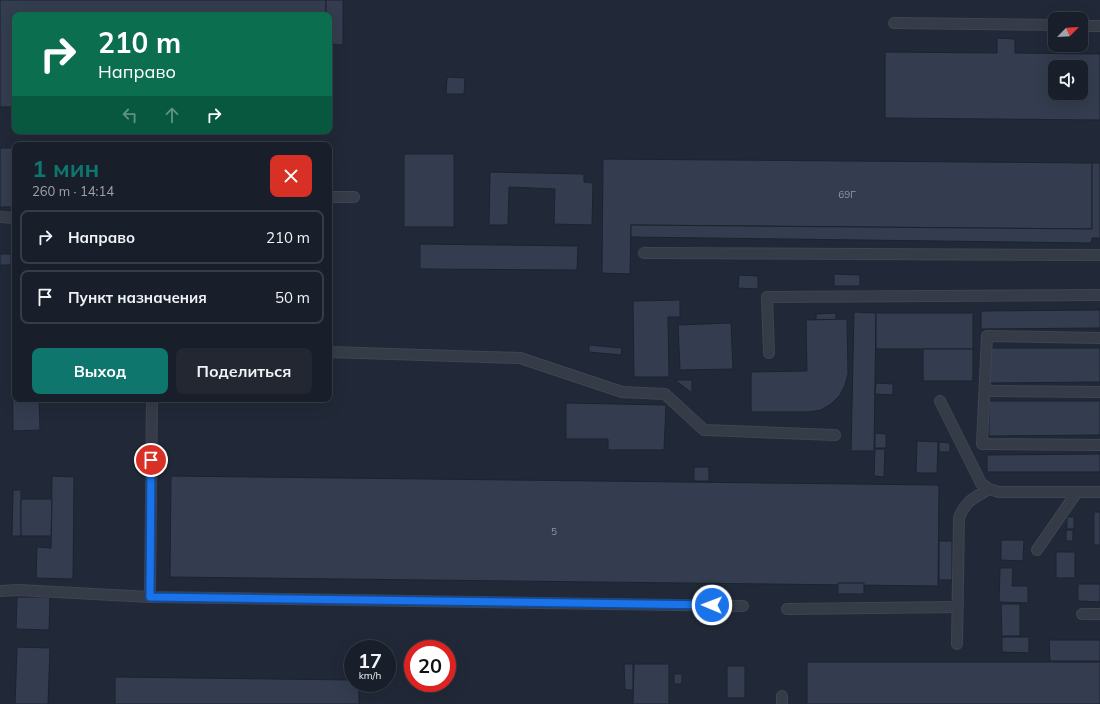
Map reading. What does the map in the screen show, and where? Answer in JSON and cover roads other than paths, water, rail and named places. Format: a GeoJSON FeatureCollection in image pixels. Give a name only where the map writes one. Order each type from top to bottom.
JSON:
{"type":"FeatureCollection","features":[{"type":"Feature","properties":{"kind":"lane"},"geometry":{"type":"LineString","coordinates":[[894,23],[1048,25]]}},
{"type":"Feature","properties":{"kind":"lane"},"geometry":{"type":"LineString","coordinates":[[1088,26],[1100,26]]}},
{"type":"Feature","properties":{"kind":"lane"},"geometry":{"type":"LineString","coordinates":[[332,197],[354,197]]}},
{"type":"Feature","properties":{"kind":"lane"},"geometry":{"type":"LineString","coordinates":[[0,217],[12,218]]}},
{"type":"Feature","properties":{"kind":"lane"},"geometry":{"type":"LineString","coordinates":[[644,253],[1100,255]]}},
{"type":"Feature","properties":{"kind":"lane"},"geometry":{"type":"LineString","coordinates":[[769,353],[767,297],[1100,295]]}},
{"type":"Feature","properties":{"kind":"lane"},"geometry":{"type":"LineString","coordinates":[[1100,338],[987,336],[982,444],[1100,445]]}},
{"type":"Feature","properties":{"kind":"lane"},"geometry":{"type":"LineString","coordinates":[[332,352],[520,358],[622,392],[665,394],[704,430],[836,435]]}},
{"type":"Feature","properties":{"kind":"lane"},"geometry":{"type":"LineString","coordinates":[[985,390],[1100,392]]}},
{"type":"Feature","properties":{"kind":"lane"},"geometry":{"type":"LineString","coordinates":[[940,401],[980,483],[989,489],[999,492],[1100,492]]}},
{"type":"Feature","properties":{"kind":"lane"},"geometry":{"type":"LineString","coordinates":[[150,597],[152,402]]}},
{"type":"Feature","properties":{"kind":"lane"},"geometry":{"type":"LineString","coordinates":[[957,644],[959,518],[963,507],[969,500],[989,489]]}},
{"type":"Feature","properties":{"kind":"lane"},"geometry":{"type":"LineString","coordinates":[[1037,550],[1077,492]]}},
{"type":"Feature","properties":{"kind":"lane"},"geometry":{"type":"LineString","coordinates":[[0,590],[150,597],[743,606]]}},
{"type":"Feature","properties":{"kind":"lane"},"geometry":{"type":"LineString","coordinates":[[786,609],[958,606]]}},
{"type":"Feature","properties":{"kind":"lane"},"geometry":{"type":"LineString","coordinates":[[1082,614],[1100,614]]}}]}
